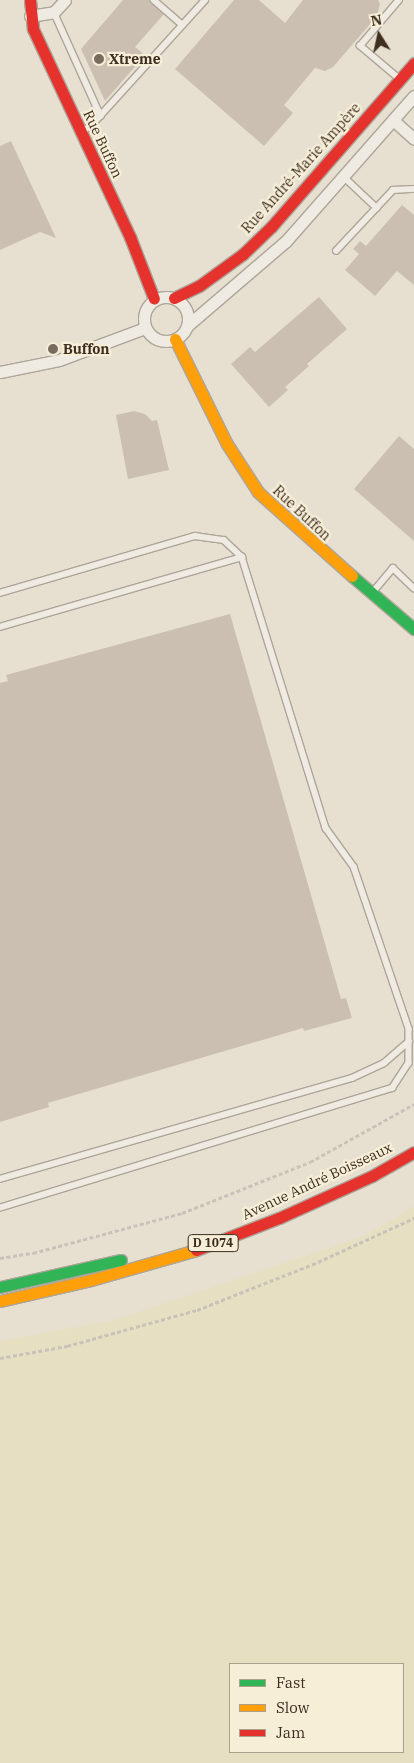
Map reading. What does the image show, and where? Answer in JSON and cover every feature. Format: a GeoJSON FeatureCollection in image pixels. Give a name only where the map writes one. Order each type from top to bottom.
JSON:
{"type":"FeatureCollection","features":[{"type":"Feature","properties":{"kind":"street","name":"Rue Buffon"},"geometry":{"type":"LineString","coordinates":[[30,0],[30,16],[33,29],[130,237],[154,300]]}},
{"type":"Feature","properties":{"kind":"street"},"geometry":{"type":"LineString","coordinates":[[30,16],[54,12],[65,0]]}},
{"type":"Feature","properties":{"kind":"street","name":"Rue André-Marie Ampère"},"geometry":{"type":"LineString","coordinates":[[154,300],[174,298],[199,286],[243,254],[272,226],[414,63]]}},
{"type":"Feature","properties":{"kind":"street"},"geometry":{"type":"LineString","coordinates":[[154,300],[144,315],[145,328],[161,341],[175,339],[188,325],[286,241],[414,96]]}},
{"type":"Feature","properties":{"kind":"street"},"geometry":{"type":"LineString","coordinates":[[393,120],[414,139]]}},
{"type":"Feature","properties":{"kind":"street"},"geometry":{"type":"LineString","coordinates":[[174,298],[184,306],[188,325]]}},
{"type":"Feature","properties":{"kind":"street"},"geometry":{"type":"LineString","coordinates":[[0,372],[59,360],[145,328]]}},
{"type":"Feature","properties":{"kind":"street","name":"Rue Buffon"},"geometry":{"type":"LineString","coordinates":[[175,339],[228,444],[258,492],[290,524],[414,629]]}},
{"type":"Feature","properties":{"kind":"street","name":"Avenue André Boisseaux"},"geometry":{"type":"LineString","coordinates":[[0,1287],[118,1261],[244,1221],[336,1180],[414,1139]]}},
{"type":"Feature","properties":{"kind":"street","name":"Avenue André Boisseaux"},"geometry":{"type":"LineString","coordinates":[[2,1301],[91,1280],[190,1252],[279,1218],[372,1176],[414,1152]]}},
{"type":"Feature","properties":{"kind":"lane"},"geometry":{"type":"LineString","coordinates":[[154,0],[183,25]]}},
{"type":"Feature","properties":{"kind":"lane"},"geometry":{"type":"LineString","coordinates":[[80,132],[90,127],[101,116],[205,0]]}},
{"type":"Feature","properties":{"kind":"lane"},"geometry":{"type":"LineString","coordinates":[[399,0],[360,46],[400,80]]}},
{"type":"Feature","properties":{"kind":"lane"},"geometry":{"type":"LineString","coordinates":[[54,12],[101,116]]}},
{"type":"Feature","properties":{"kind":"lane"},"geometry":{"type":"LineString","coordinates":[[344,177],[376,208]]}},
{"type":"Feature","properties":{"kind":"lane"},"geometry":{"type":"LineString","coordinates":[[336,251],[394,190],[414,189]]}},
{"type":"Feature","properties":{"kind":"lane"},"geometry":{"type":"LineString","coordinates":[[0,593],[194,536],[224,540],[242,557],[326,828],[354,867],[409,1029],[409,1062],[393,1088],[0,1208]]}},
{"type":"Feature","properties":{"kind":"lane"},"geometry":{"type":"LineString","coordinates":[[0,626],[242,557]]}},
{"type":"Feature","properties":{"kind":"lane"},"geometry":{"type":"LineString","coordinates":[[372,593],[394,568],[414,588]]}},
{"type":"Feature","properties":{"kind":"lane"},"geometry":{"type":"LineString","coordinates":[[0,1179],[352,1078],[384,1063],[409,1041]]}},
{"type":"Feature","properties":{"kind":"path"},"geometry":{"type":"LineString","coordinates":[[0,1258],[34,1253],[182,1213],[310,1162],[414,1104]]}},
{"type":"Feature","properties":{"kind":"path"},"geometry":{"type":"LineString","coordinates":[[0,1358],[67,1346],[197,1310],[318,1262],[414,1218]]}},
{"type":"Feature","properties":{"kind":"shaded area"},"geometry":{"type":"Polygon","coordinates":[[[414,1206],[414,1763],[0,1763],[0,1341],[114,1320],[364,1236],[414,1206]]]}},
{"type":"Feature","properties":{"kind":"building"},"geometry":{"type":"Polygon","coordinates":[[[123,0],[149,0],[164,14],[135,47],[145,55],[105,101],[81,49],[123,0]]]}},
{"type":"Feature","properties":{"kind":"building"},"geometry":{"type":"Polygon","coordinates":[[[234,0],[259,0],[285,23],[303,0],[378,0],[380,4],[377,16],[333,67],[325,71],[315,68],[284,105],[293,113],[264,146],[175,69],[234,0]]]}},
{"type":"Feature","properties":{"kind":"building"},"geometry":{"type":"Polygon","coordinates":[[[11,141],[56,238],[40,232],[0,250],[0,146],[11,141]]]}},
{"type":"Feature","properties":{"kind":"building"},"geometry":{"type":"Polygon","coordinates":[[[402,205],[414,215],[414,285],[397,271],[375,296],[345,270],[359,254],[353,249],[360,241],[366,246],[402,205]]]}},
{"type":"Feature","properties":{"kind":"building"},"geometry":{"type":"Polygon","coordinates":[[[319,297],[347,329],[307,364],[309,366],[285,387],[288,390],[269,407],[231,364],[250,347],[255,352],[319,297]]]}},
{"type":"Feature","properties":{"kind":"building"},"geometry":{"type":"Polygon","coordinates":[[[134,411],[145,414],[152,421],[157,420],[169,470],[128,479],[116,415],[134,411]]]}},
{"type":"Feature","properties":{"kind":"building"},"geometry":{"type":"Polygon","coordinates":[[[399,436],[414,449],[414,541],[354,489],[399,436]]]}},
{"type":"Feature","properties":{"kind":"building"},"geometry":{"type":"Polygon","coordinates":[[[230,614],[341,999],[346,998],[352,1018],[304,1031],[303,1028],[48,1103],[49,1107],[0,1122],[0,683],[8,681],[6,675],[230,614]]]}},
{"type":"Feature","properties":{"kind":"traffic: fast"},"geometry":{"type":"LineString","coordinates":[[352,576],[414,629]]}},
{"type":"Feature","properties":{"kind":"traffic: fast"},"geometry":{"type":"LineString","coordinates":[[0,1287],[121,1260]]}},
{"type":"Feature","properties":{"kind":"traffic: slow"},"geometry":{"type":"LineString","coordinates":[[175,339],[227,444],[258,492],[352,576]]}},
{"type":"Feature","properties":{"kind":"traffic: slow"},"geometry":{"type":"LineString","coordinates":[[0,1301],[91,1280],[196,1250]]}},
{"type":"Feature","properties":{"kind":"traffic: jam"},"geometry":{"type":"LineString","coordinates":[[30,0],[33,29],[130,237],[154,299]]}},
{"type":"Feature","properties":{"kind":"traffic: jam"},"geometry":{"type":"LineString","coordinates":[[174,298],[199,286],[243,254],[272,226],[414,63]]}},
{"type":"Feature","properties":{"kind":"traffic: jam"},"geometry":{"type":"LineString","coordinates":[[196,1250],[279,1218],[372,1176],[414,1152]]}},
{"type":"Feature","properties":{"kind":"place","name":"Xtreme"},"geometry":{"type":"Point","coordinates":[99,59]}},
{"type":"Feature","properties":{"kind":"place","name":"Buffon"},"geometry":{"type":"Point","coordinates":[53,349]}}]}
